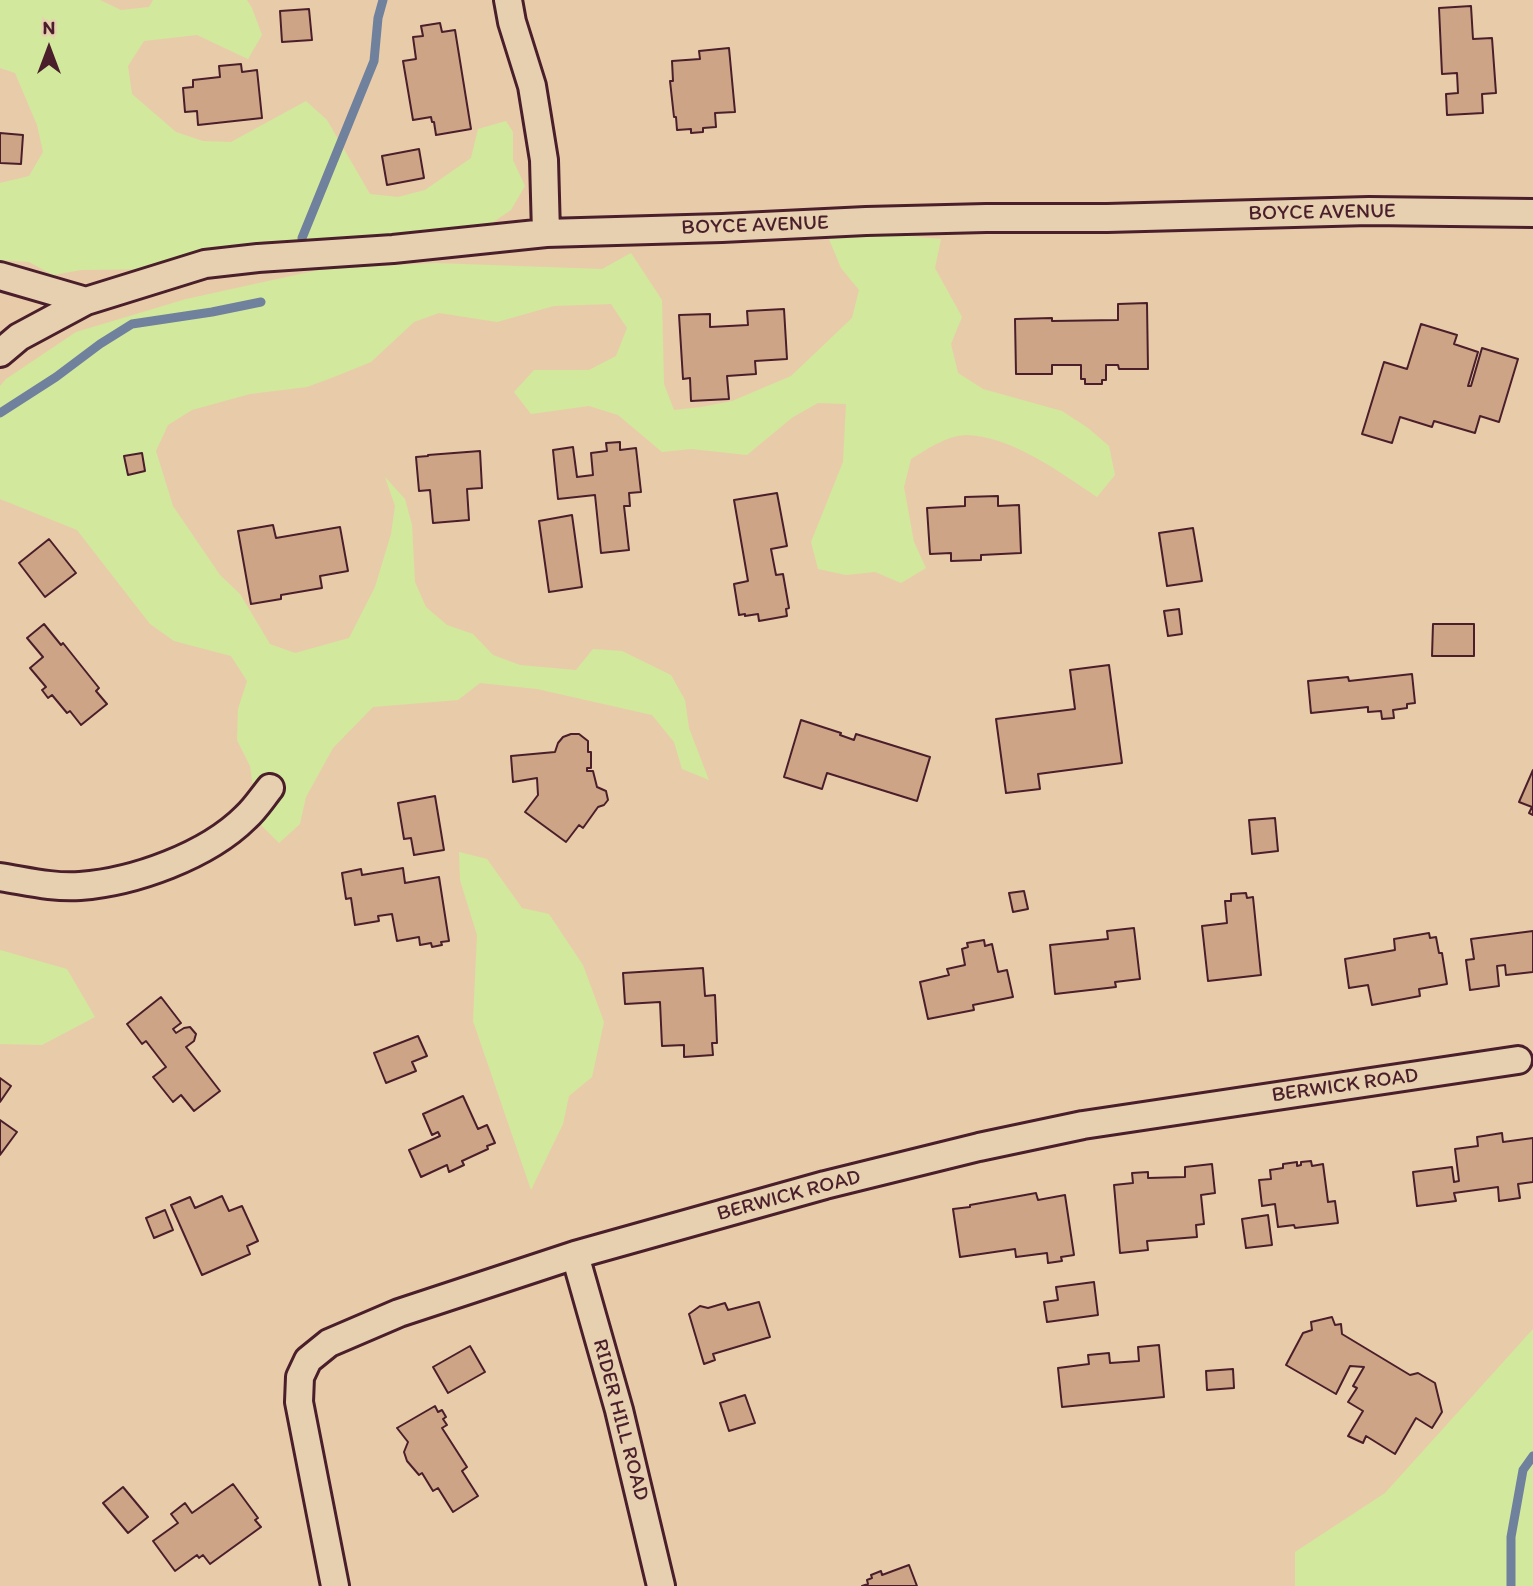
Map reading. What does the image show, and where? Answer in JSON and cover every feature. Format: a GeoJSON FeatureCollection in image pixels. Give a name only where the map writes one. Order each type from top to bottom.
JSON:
{"type":"FeatureCollection","features":[{"type":"Feature","properties":{"kind":"street"},"geometry":{"type":"LineString","coordinates":[[508,0],[532,86],[544,160],[546,233]]}},
{"type":"Feature","properties":{"kind":"street","name":"BOYCE AVENUE"},"geometry":{"type":"LineString","coordinates":[[0,353],[19,337],[86,301],[205,264],[258,258],[393,249],[546,233],[866,221],[1369,211],[1533,213]]}},
{"type":"Feature","properties":{"kind":"street"},"geometry":{"type":"LineString","coordinates":[[0,276],[86,301]]}},
{"type":"Feature","properties":{"kind":"street"},"geometry":{"type":"LineString","coordinates":[[0,877],[48,885],[79,886],[153,871],[214,842],[246,818],[270,788]]}},
{"type":"Feature","properties":{"kind":"street","name":"BERWICK ROAD"},"geometry":{"type":"LineString","coordinates":[[335,1586],[299,1402],[300,1377],[308,1360],[329,1343],[399,1313],[575,1255],[825,1185],[979,1147],[1083,1125],[1518,1060]]}},
{"type":"Feature","properties":{"kind":"street","name":"RIDER HILL ROAD"},"geometry":{"type":"LineString","coordinates":[[575,1255],[619,1410],[662,1586]]}},
{"type":"Feature","properties":{"kind":"green space"},"geometry":{"type":"Polygon","coordinates":[[[0,0],[100,0],[121,10],[149,7],[153,0],[247,0],[262,35],[248,59],[197,35],[144,41],[128,66],[132,94],[176,132],[203,141],[231,142],[306,101],[327,120],[370,194],[398,197],[425,190],[471,158],[478,129],[506,121],[513,132],[513,160],[525,186],[511,210],[489,225],[462,234],[323,245],[266,241],[211,252],[157,269],[81,270],[53,275],[29,262],[0,260],[0,183],[29,176],[43,152],[37,125],[15,73],[0,68],[0,0]]]}},
{"type":"Feature","properties":{"kind":"green space"},"geometry":{"type":"Polygon","coordinates":[[[886,234],[941,239],[935,268],[962,317],[951,344],[958,373],[983,389],[1062,411],[1109,446],[1115,475],[1097,497],[1034,457],[1000,441],[965,435],[937,444],[911,459],[904,487],[914,542],[926,568],[901,583],[875,572],[846,575],[818,569],[811,542],[843,462],[846,404],[818,403],[793,417],[747,455],[691,449],[662,452],[618,415],[589,406],[531,414],[514,392],[534,370],[589,370],[616,356],[627,328],[611,304],[554,306],[497,322],[439,313],[414,322],[371,362],[334,377],[307,387],[250,394],[192,410],[168,425],[156,451],[173,506],[220,575],[240,594],[270,644],[295,653],[349,638],[375,587],[391,534],[395,506],[385,477],[405,499],[412,525],[415,582],[426,607],[447,625],[473,634],[493,655],[520,665],[576,670],[593,649],[622,651],[671,675],[685,700],[689,728],[709,780],[682,769],[674,742],[652,715],[537,689],[480,683],[458,700],[373,707],[333,748],[306,797],[300,824],[279,843],[258,822],[250,766],[237,740],[238,709],[247,681],[231,656],[174,641],[150,624],[77,530],[0,499],[0,386],[6,379],[76,332],[186,299],[323,269],[435,263],[602,269],[631,253],[662,300],[664,384],[674,410],[732,401],[791,376],[852,318],[859,290],[841,268],[829,239],[886,234]]]}},
{"type":"Feature","properties":{"kind":"green space"},"geometry":{"type":"Polygon","coordinates":[[[459,852],[487,859],[522,908],[549,914],[583,965],[604,1022],[592,1077],[569,1096],[563,1124],[531,1190],[473,1021],[477,935],[460,880],[459,852]]]}},
{"type":"Feature","properties":{"kind":"green space"},"geometry":{"type":"Polygon","coordinates":[[[0,950],[67,969],[95,1017],[42,1045],[0,1044],[0,950]]]}},
{"type":"Feature","properties":{"kind":"green space"},"geometry":{"type":"Polygon","coordinates":[[[1533,1329],[1533,1586],[1295,1586],[1295,1552],[1385,1493],[1533,1329]]]}},
{"type":"Feature","properties":{"kind":"building"},"geometry":{"type":"Polygon","coordinates":[[[1471,6],[1473,39],[1492,38],[1496,93],[1482,94],[1483,113],[1447,115],[1446,94],[1458,93],[1457,73],[1442,74],[1439,8],[1471,6]]]}},
{"type":"Feature","properties":{"kind":"building"},"geometry":{"type":"Polygon","coordinates":[[[309,9],[312,40],[282,42],[280,11],[309,9]]]}},
{"type":"Feature","properties":{"kind":"building"},"geometry":{"type":"Polygon","coordinates":[[[440,23],[442,32],[455,30],[471,129],[436,135],[431,117],[413,120],[403,61],[416,59],[413,37],[423,36],[421,26],[440,23]]]}},
{"type":"Feature","properties":{"kind":"building"},"geometry":{"type":"Polygon","coordinates":[[[729,48],[735,112],[715,113],[716,127],[703,128],[703,132],[677,130],[670,81],[673,81],[672,61],[700,59],[699,51],[729,48]]]}},
{"type":"Feature","properties":{"kind":"building"},"geometry":{"type":"Polygon","coordinates":[[[241,64],[242,72],[257,70],[262,118],[198,125],[197,111],[185,112],[183,88],[193,87],[193,80],[220,77],[219,66],[241,64]]]}},
{"type":"Feature","properties":{"kind":"building"},"geometry":{"type":"Polygon","coordinates":[[[0,133],[23,135],[21,164],[0,163],[0,133]]]}},
{"type":"Feature","properties":{"kind":"building"},"geometry":{"type":"Polygon","coordinates":[[[419,149],[424,178],[387,185],[382,156],[419,149]]]}},
{"type":"Feature","properties":{"kind":"building"},"geometry":{"type":"Polygon","coordinates":[[[1147,303],[1148,369],[1119,369],[1118,365],[1106,365],[1106,380],[1102,380],[1102,384],[1085,384],[1085,379],[1081,379],[1081,365],[1052,365],[1052,374],[1016,374],[1015,319],[1118,320],[1118,304],[1147,303]]]}},
{"type":"Feature","properties":{"kind":"building"},"geometry":{"type":"Polygon","coordinates":[[[784,309],[787,359],[755,361],[756,374],[727,376],[729,399],[691,401],[690,378],[683,379],[679,315],[710,314],[710,327],[748,325],[747,311],[784,309]]]}},
{"type":"Feature","properties":{"kind":"building"},"geometry":{"type":"Polygon","coordinates":[[[1421,324],[1457,335],[1454,344],[1478,352],[1468,386],[1471,386],[1482,348],[1518,359],[1499,422],[1480,416],[1475,433],[1434,421],[1432,427],[1400,417],[1392,443],[1362,434],[1384,362],[1407,369],[1421,324]]]}},
{"type":"Feature","properties":{"kind":"building"},"geometry":{"type":"Polygon","coordinates":[[[620,442],[620,450],[636,448],[641,492],[629,493],[630,506],[624,506],[629,550],[601,553],[595,495],[558,499],[553,450],[573,447],[577,477],[593,475],[591,453],[607,451],[606,443],[620,442]]]}},
{"type":"Feature","properties":{"kind":"building"},"geometry":{"type":"Polygon","coordinates":[[[480,451],[482,488],[467,489],[469,520],[433,523],[430,490],[419,491],[416,457],[480,451]]]}},
{"type":"Feature","properties":{"kind":"building"},"geometry":{"type":"Polygon","coordinates":[[[142,453],[145,471],[128,475],[124,456],[142,453]]]}},
{"type":"Feature","properties":{"kind":"building"},"geometry":{"type":"Polygon","coordinates":[[[777,493],[787,546],[771,549],[776,575],[783,574],[789,608],[786,609],[787,616],[759,621],[758,614],[739,615],[734,584],[748,581],[734,500],[777,493]]]}},
{"type":"Feature","properties":{"kind":"building"},"geometry":{"type":"Polygon","coordinates":[[[998,496],[998,506],[1019,505],[1021,553],[981,555],[981,560],[951,561],[951,553],[930,554],[927,508],[965,506],[965,497],[998,496]]]}},
{"type":"Feature","properties":{"kind":"building"},"geometry":{"type":"Polygon","coordinates":[[[572,515],[582,587],[549,592],[539,521],[572,515]]]}},
{"type":"Feature","properties":{"kind":"building"},"geometry":{"type":"Polygon","coordinates":[[[273,525],[276,538],[340,527],[348,571],[320,576],[322,588],[281,595],[281,599],[251,604],[238,531],[273,525]]]}},
{"type":"Feature","properties":{"kind":"building"},"geometry":{"type":"Polygon","coordinates":[[[1193,528],[1202,581],[1167,586],[1159,533],[1193,528]]]}},
{"type":"Feature","properties":{"kind":"building"},"geometry":{"type":"Polygon","coordinates":[[[49,539],[76,573],[45,597],[19,563],[49,539]]]}},
{"type":"Feature","properties":{"kind":"building"},"geometry":{"type":"Polygon","coordinates":[[[1179,609],[1182,634],[1168,636],[1164,611],[1179,609]]]}},
{"type":"Feature","properties":{"kind":"building"},"geometry":{"type":"Polygon","coordinates":[[[44,624],[99,688],[96,691],[107,704],[81,725],[52,695],[48,698],[42,690],[46,687],[30,668],[43,657],[27,638],[44,624]]]}},
{"type":"Feature","properties":{"kind":"building"},"geometry":{"type":"Polygon","coordinates":[[[1433,624],[1474,624],[1474,656],[1432,656],[1433,624]]]}},
{"type":"Feature","properties":{"kind":"building"},"geometry":{"type":"Polygon","coordinates":[[[1109,665],[1122,763],[1038,774],[1040,789],[1006,793],[996,719],[1075,709],[1070,670],[1109,665]]]}},
{"type":"Feature","properties":{"kind":"building"},"geometry":{"type":"Polygon","coordinates":[[[1412,674],[1415,703],[1407,704],[1407,708],[1393,710],[1394,718],[1382,719],[1381,711],[1368,712],[1368,707],[1311,713],[1308,681],[1348,677],[1349,681],[1412,674]]]}},
{"type":"Feature","properties":{"kind":"building"},"geometry":{"type":"Polygon","coordinates":[[[801,720],[854,740],[856,734],[930,757],[917,801],[827,773],[822,789],[784,777],[801,720]]]}},
{"type":"Feature","properties":{"kind":"building"},"geometry":{"type":"Polygon","coordinates":[[[579,734],[588,741],[591,768],[587,768],[587,771],[593,771],[597,787],[606,791],[608,800],[598,807],[583,828],[579,825],[566,842],[525,812],[538,795],[537,778],[513,782],[511,756],[555,752],[563,737],[579,734]]]}},
{"type":"Feature","properties":{"kind":"building"},"geometry":{"type":"Polygon","coordinates":[[[1533,770],[1533,815],[1529,813],[1532,807],[1519,802],[1533,770]]]}},
{"type":"Feature","properties":{"kind":"building"},"geometry":{"type":"Polygon","coordinates":[[[435,796],[444,850],[414,855],[411,838],[404,839],[398,803],[435,796]]]}},
{"type":"Feature","properties":{"kind":"building"},"geometry":{"type":"Polygon","coordinates":[[[1275,818],[1278,851],[1252,854],[1249,820],[1275,818]]]}},
{"type":"Feature","properties":{"kind":"building"},"geometry":{"type":"Polygon","coordinates":[[[403,868],[405,883],[439,877],[449,941],[441,942],[442,945],[420,945],[419,937],[397,941],[392,914],[378,916],[379,921],[355,925],[351,898],[346,899],[342,873],[361,869],[362,875],[403,868]]]}},
{"type":"Feature","properties":{"kind":"building"},"geometry":{"type":"Polygon","coordinates":[[[1024,891],[1028,909],[1013,912],[1009,893],[1024,891]]]}},
{"type":"Feature","properties":{"kind":"building"},"geometry":{"type":"Polygon","coordinates":[[[1246,893],[1247,898],[1253,897],[1261,975],[1208,981],[1202,926],[1227,923],[1225,901],[1231,901],[1231,894],[1246,893]]]}},
{"type":"Feature","properties":{"kind":"building"},"geometry":{"type":"Polygon","coordinates":[[[1134,928],[1140,979],[1115,982],[1116,987],[1055,994],[1050,945],[1108,939],[1107,931],[1134,928]]]}},
{"type":"Feature","properties":{"kind":"building"},"geometry":{"type":"Polygon","coordinates":[[[1533,931],[1533,972],[1506,975],[1505,965],[1497,966],[1499,986],[1470,990],[1466,960],[1474,959],[1471,939],[1533,931]]]}},
{"type":"Feature","properties":{"kind":"building"},"geometry":{"type":"Polygon","coordinates":[[[1429,933],[1430,938],[1436,937],[1439,953],[1442,953],[1447,984],[1419,989],[1420,996],[1372,1005],[1368,985],[1349,988],[1345,959],[1395,950],[1394,939],[1429,933]]]}},
{"type":"Feature","properties":{"kind":"building"},"geometry":{"type":"Polygon","coordinates":[[[984,940],[985,946],[992,944],[998,972],[1007,970],[1013,997],[973,1005],[974,1010],[928,1019],[920,982],[949,975],[947,969],[965,965],[962,949],[968,947],[967,943],[984,940]]]}},
{"type":"Feature","properties":{"kind":"building"},"geometry":{"type":"Polygon","coordinates":[[[703,968],[705,996],[715,995],[717,1043],[712,1043],[713,1055],[684,1057],[684,1045],[662,1046],[660,1002],[625,1004],[623,973],[703,968]]]}},
{"type":"Feature","properties":{"kind":"building"},"geometry":{"type":"Polygon","coordinates":[[[161,997],[181,1023],[173,1029],[176,1033],[190,1027],[196,1034],[194,1041],[186,1047],[220,1091],[194,1111],[181,1095],[173,1102],[153,1077],[166,1067],[146,1041],[142,1044],[127,1024],[161,997]]]}},
{"type":"Feature","properties":{"kind":"building"},"geometry":{"type":"Polygon","coordinates":[[[418,1036],[427,1056],[412,1062],[416,1071],[386,1083],[374,1053],[418,1036]]]}},
{"type":"Feature","properties":{"kind":"building"},"geometry":{"type":"Polygon","coordinates":[[[0,1078],[11,1086],[0,1102],[0,1078]]]}},
{"type":"Feature","properties":{"kind":"building"},"geometry":{"type":"Polygon","coordinates":[[[463,1096],[478,1129],[487,1125],[495,1143],[462,1161],[464,1165],[449,1172],[447,1165],[421,1177],[409,1150],[440,1136],[438,1132],[432,1135],[423,1114],[463,1096]]]}},
{"type":"Feature","properties":{"kind":"building"},"geometry":{"type":"Polygon","coordinates":[[[0,1120],[17,1132],[0,1155],[0,1120]]]}},
{"type":"Feature","properties":{"kind":"building"},"geometry":{"type":"Polygon","coordinates":[[[1502,1133],[1503,1142],[1533,1138],[1533,1182],[1518,1184],[1520,1198],[1499,1201],[1498,1187],[1454,1193],[1456,1201],[1417,1206],[1413,1172],[1452,1167],[1454,1182],[1459,1181],[1455,1149],[1478,1146],[1477,1137],[1502,1133]]]}},
{"type":"Feature","properties":{"kind":"building"},"geometry":{"type":"Polygon","coordinates":[[[1311,1161],[1312,1166],[1323,1164],[1328,1202],[1335,1201],[1338,1223],[1295,1228],[1294,1225],[1278,1227],[1275,1204],[1262,1206],[1259,1180],[1271,1179],[1270,1170],[1283,1168],[1283,1164],[1297,1162],[1297,1166],[1301,1165],[1301,1162],[1311,1161]]]}},
{"type":"Feature","properties":{"kind":"building"},"geometry":{"type":"Polygon","coordinates":[[[1212,1164],[1215,1193],[1201,1195],[1204,1224],[1196,1225],[1197,1237],[1147,1241],[1148,1250],[1120,1253],[1114,1185],[1133,1183],[1132,1173],[1148,1172],[1148,1178],[1185,1177],[1185,1167],[1212,1164]]]}},
{"type":"Feature","properties":{"kind":"building"},"geometry":{"type":"Polygon","coordinates":[[[1036,1193],[1038,1200],[1065,1195],[1074,1255],[1061,1257],[1062,1261],[1048,1263],[1047,1253],[1016,1257],[1015,1249],[960,1257],[953,1209],[1036,1193]]]}},
{"type":"Feature","properties":{"kind":"building"},"geometry":{"type":"Polygon","coordinates":[[[222,1196],[229,1211],[242,1206],[258,1241],[247,1246],[250,1254],[202,1275],[171,1205],[190,1197],[195,1208],[222,1196]]]}},
{"type":"Feature","properties":{"kind":"building"},"geometry":{"type":"Polygon","coordinates":[[[165,1210],[173,1230],[154,1238],[146,1218],[165,1210]]]}},
{"type":"Feature","properties":{"kind":"building"},"geometry":{"type":"Polygon","coordinates":[[[1268,1215],[1272,1245],[1246,1248],[1242,1219],[1268,1215]]]}},
{"type":"Feature","properties":{"kind":"building"},"geometry":{"type":"Polygon","coordinates":[[[1094,1282],[1098,1315],[1047,1322],[1044,1302],[1058,1300],[1056,1287],[1094,1282]]]}},
{"type":"Feature","properties":{"kind":"building"},"geometry":{"type":"Polygon","coordinates":[[[759,1302],[770,1337],[713,1354],[715,1360],[704,1364],[689,1314],[700,1306],[708,1308],[725,1303],[728,1310],[759,1302]]]}},
{"type":"Feature","properties":{"kind":"building"},"geometry":{"type":"Polygon","coordinates":[[[1332,1317],[1335,1325],[1341,1324],[1342,1334],[1410,1375],[1418,1373],[1435,1383],[1442,1412],[1432,1428],[1416,1418],[1395,1454],[1366,1436],[1363,1443],[1348,1436],[1363,1411],[1348,1402],[1357,1388],[1353,1386],[1364,1367],[1350,1366],[1336,1394],[1286,1365],[1303,1333],[1312,1330],[1311,1322],[1332,1317]]]}},
{"type":"Feature","properties":{"kind":"building"},"geometry":{"type":"Polygon","coordinates":[[[1159,1345],[1164,1397],[1062,1407],[1058,1368],[1089,1364],[1088,1355],[1109,1353],[1110,1363],[1139,1361],[1138,1347],[1159,1345]]]}},
{"type":"Feature","properties":{"kind":"building"},"geometry":{"type":"Polygon","coordinates":[[[470,1346],[485,1372],[448,1393],[433,1367],[470,1346]]]}},
{"type":"Feature","properties":{"kind":"building"},"geometry":{"type":"Polygon","coordinates":[[[1233,1369],[1234,1388],[1207,1390],[1206,1371],[1233,1369]]]}},
{"type":"Feature","properties":{"kind":"building"},"geometry":{"type":"Polygon","coordinates":[[[745,1395],[755,1423],[729,1431],[720,1403],[745,1395]]]}},
{"type":"Feature","properties":{"kind":"building"},"geometry":{"type":"Polygon","coordinates":[[[435,1406],[438,1412],[442,1410],[446,1417],[443,1419],[447,1425],[442,1428],[467,1467],[462,1471],[478,1496],[453,1512],[438,1488],[433,1491],[422,1473],[419,1475],[407,1461],[404,1452],[408,1442],[397,1428],[435,1406]]]}},
{"type":"Feature","properties":{"kind":"building"},"geometry":{"type":"Polygon","coordinates":[[[233,1484],[258,1518],[255,1520],[261,1527],[210,1564],[203,1555],[199,1558],[197,1555],[175,1571],[153,1541],[178,1523],[171,1514],[185,1503],[192,1513],[233,1484]]]}},
{"type":"Feature","properties":{"kind":"building"},"geometry":{"type":"Polygon","coordinates":[[[123,1487],[148,1517],[128,1533],[103,1503],[123,1487]]]}},
{"type":"Feature","properties":{"kind":"building"},"geometry":{"type":"Polygon","coordinates":[[[909,1565],[917,1586],[862,1586],[868,1584],[867,1580],[872,1578],[871,1575],[881,1571],[882,1575],[909,1565]]]}},
{"type":"Feature","properties":{"kind":"waterway"},"geometry":{"type":"LineString","coordinates":[[302,238],[374,61],[378,18],[383,0]]}},
{"type":"Feature","properties":{"kind":"waterway"},"geometry":{"type":"LineString","coordinates":[[0,413],[132,324],[261,302]]}},
{"type":"Feature","properties":{"kind":"waterway"},"geometry":{"type":"LineString","coordinates":[[1511,1586],[1511,1537],[1523,1470],[1533,1456]]}}]}
